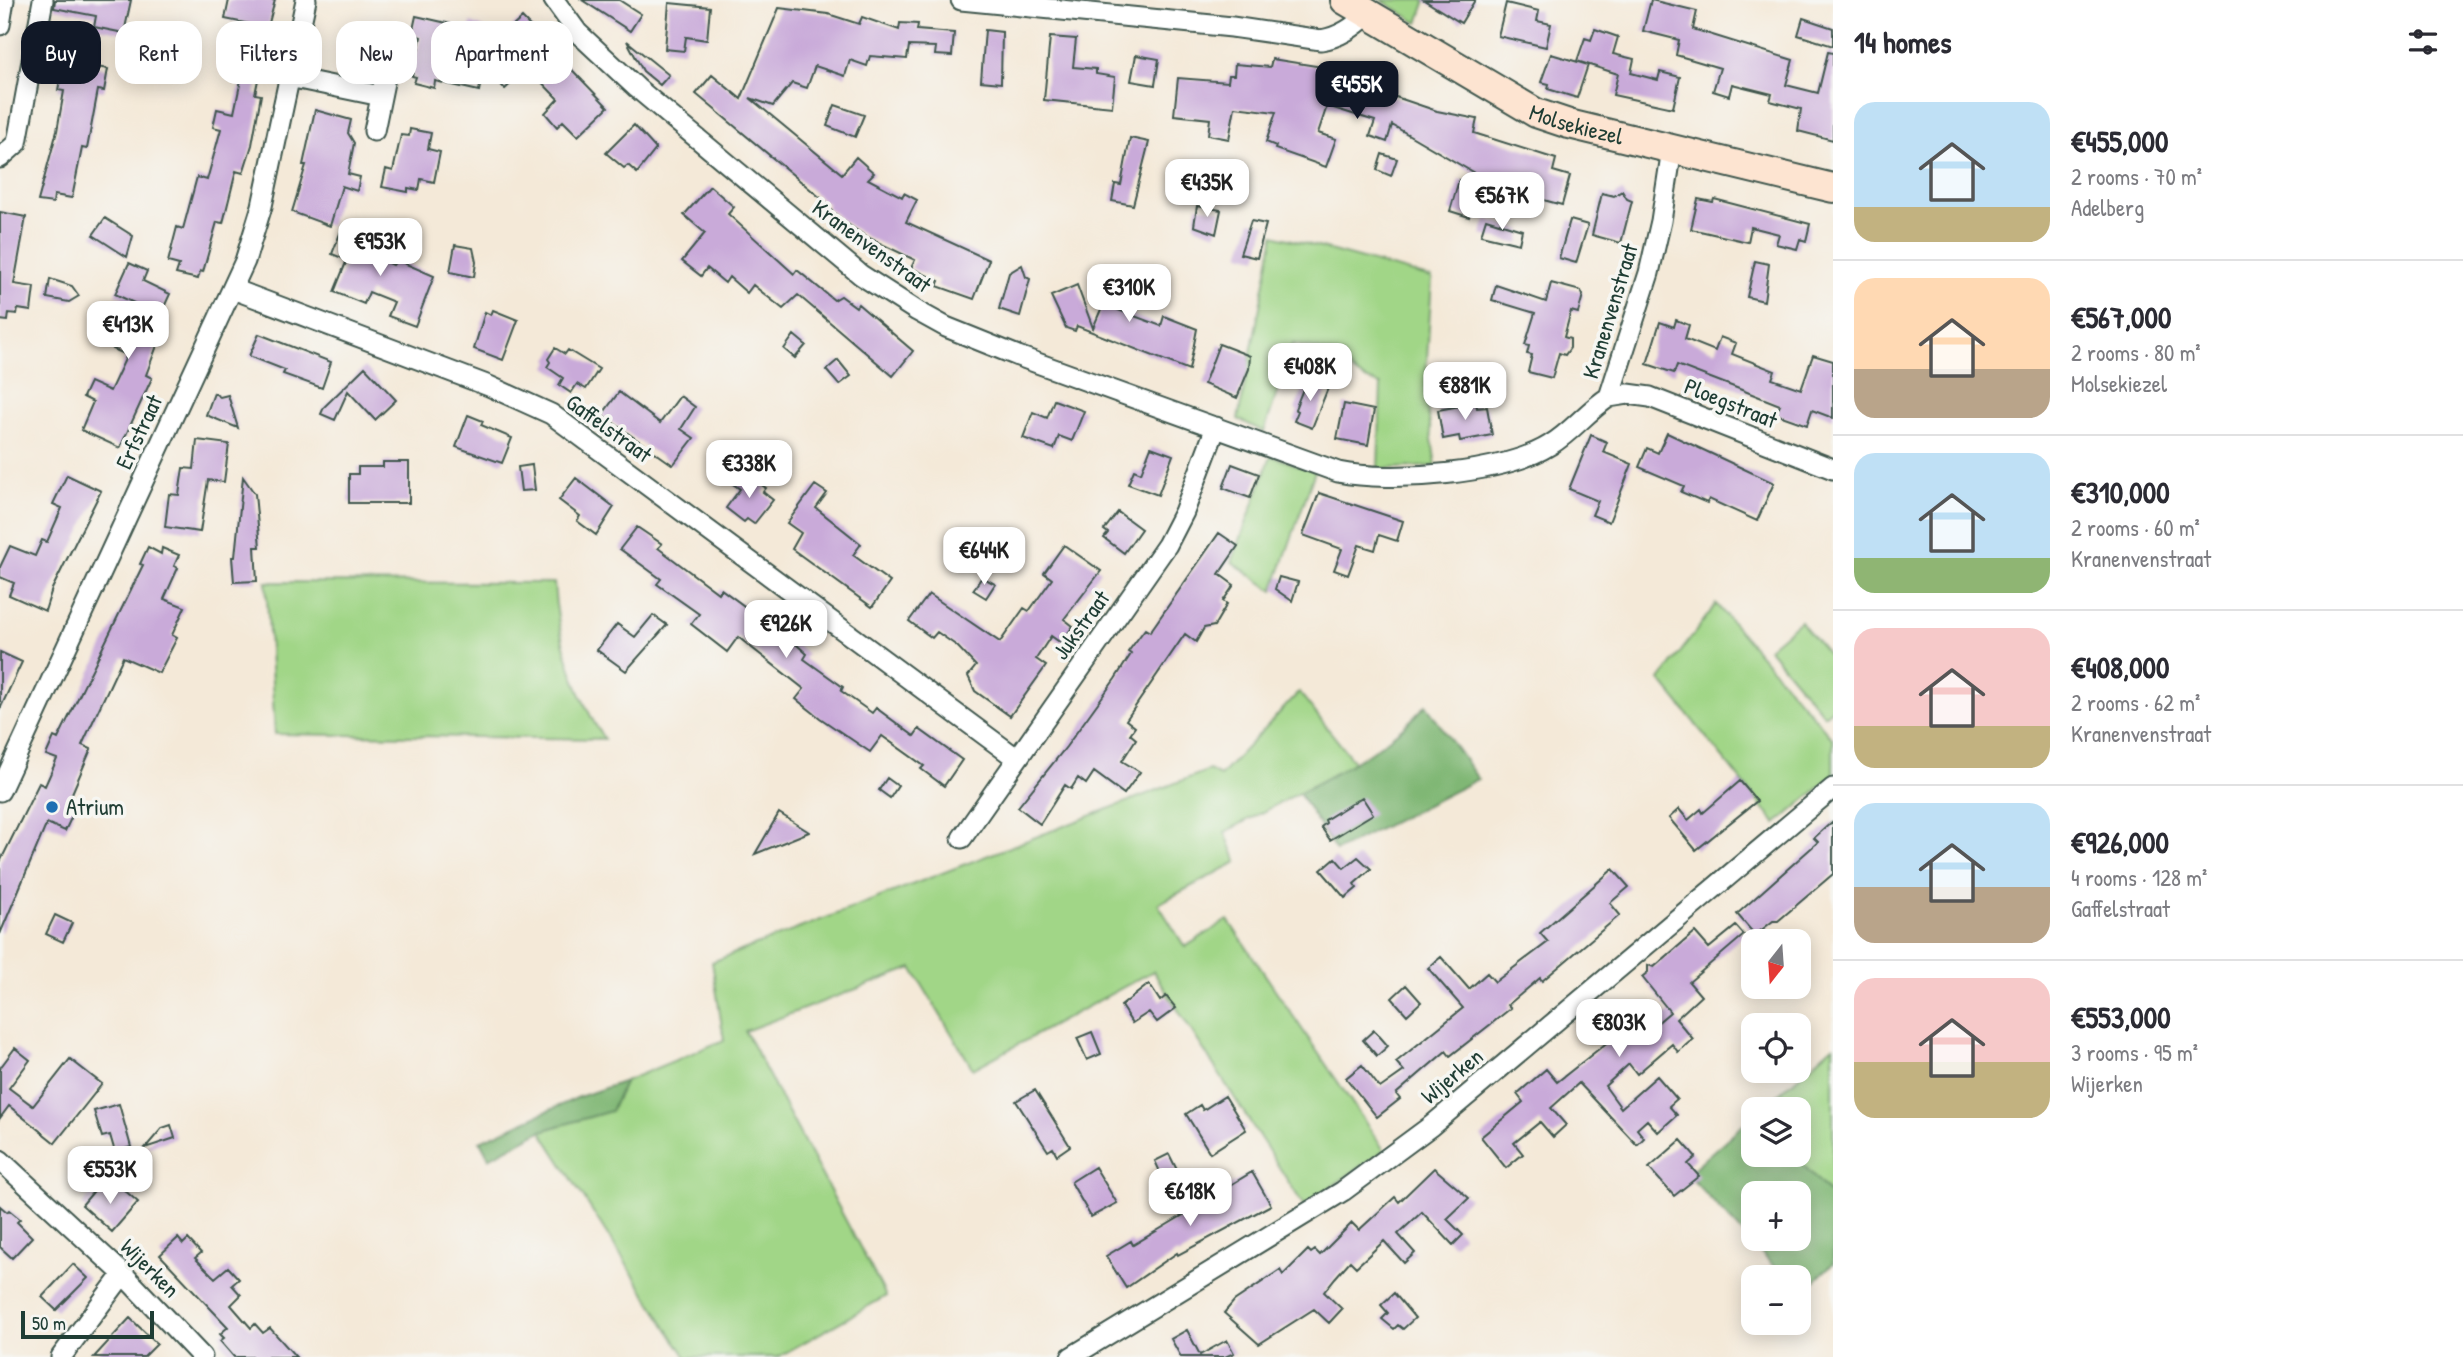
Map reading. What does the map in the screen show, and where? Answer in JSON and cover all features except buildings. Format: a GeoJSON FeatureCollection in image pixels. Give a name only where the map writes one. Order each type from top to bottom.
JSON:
{"type":"FeatureCollection","features":[{"type":"Feature","properties":{"kind":"main road","name":"Molsekiezel"},"geometry":{"type":"LineString","coordinates":[[1356,7],[1536,113],[1569,124],[1833,188]]}},
{"type":"Feature","properties":{"kind":"street"},"geometry":{"type":"LineString","coordinates":[[0,25],[4,0]]}},
{"type":"Feature","properties":{"kind":"street"},"geometry":{"type":"LineString","coordinates":[[0,158],[17,144],[43,0]]}},
{"type":"Feature","properties":{"kind":"street","name":"Erfstraat"},"geometry":{"type":"LineString","coordinates":[[301,21],[306,0]]}},
{"type":"Feature","properties":{"kind":"street","name":"Kranenvenstraat"},"geometry":{"type":"LineString","coordinates":[[554,0],[578,33],[636,88],[861,275],[895,297],[946,327],[1338,472],[1387,478],[1451,472],[1534,453],[1552,444],[1589,410],[1609,397],[1648,273],[1661,221],[1672,149]]}},
{"type":"Feature","properties":{"kind":"street"},"geometry":{"type":"LineString","coordinates":[[961,0],[1233,27],[1321,40],[1333,38],[1354,26],[1356,7]]}},
{"type":"Feature","properties":{"kind":"street","name":"Erfstraat"},"geometry":{"type":"LineString","coordinates":[[0,791],[233,289],[254,235],[287,84]]}},
{"type":"Feature","properties":{"kind":"street"},"geometry":{"type":"LineString","coordinates":[[322,84],[381,96]]}},
{"type":"Feature","properties":{"kind":"street"},"geometry":{"type":"LineString","coordinates":[[374,131],[384,84]]}},
{"type":"Feature","properties":{"kind":"street","name":"Gaffelstraat"},"geometry":{"type":"LineString","coordinates":[[233,289],[489,386],[551,414],[1016,758]]}},
{"type":"Feature","properties":{"kind":"street","name":"Ploegstraat"},"geometry":{"type":"LineString","coordinates":[[1609,397],[1628,394],[1650,397],[1833,469]]}},
{"type":"Feature","properties":{"kind":"street","name":"Jukstraat"},"geometry":{"type":"LineString","coordinates":[[961,838],[1167,545],[1184,512],[1216,427]]}},
{"type":"Feature","properties":{"kind":"street","name":"Wijerken"},"geometry":{"type":"LineString","coordinates":[[1070,1357],[1332,1199],[1378,1166],[1441,1117],[1833,788]]}},
{"type":"Feature","properties":{"kind":"street","name":"Wijerken"},"geometry":{"type":"LineString","coordinates":[[0,1160],[123,1274],[202,1357]]}},
{"type":"Feature","properties":{"kind":"street"},"geometry":{"type":"LineString","coordinates":[[61,1357],[123,1274]]}},
{"type":"Feature","properties":{"kind":"green space"},"geometry":{"type":"Polygon","coordinates":[[[1381,0],[1426,0],[1418,23],[1381,0]]]}},
{"type":"Feature","properties":{"kind":"green space"},"geometry":{"type":"Polygon","coordinates":[[[1274,235],[1432,278],[1425,392],[1436,466],[1378,469],[1381,385],[1353,372],[1344,355],[1293,344],[1264,432],[1238,419],[1274,235]]]}},
{"type":"Feature","properties":{"kind":"green space"},"geometry":{"type":"Polygon","coordinates":[[[1271,456],[1315,471],[1273,591],[1232,562],[1271,456]]]}},
{"type":"Feature","properties":{"kind":"green space"},"geometry":{"type":"Polygon","coordinates":[[[266,582],[554,583],[559,623],[569,664],[584,703],[604,739],[275,734],[266,582]]]}},
{"type":"Feature","properties":{"kind":"green space"},"geometry":{"type":"Polygon","coordinates":[[[1716,604],[1833,739],[1833,776],[1776,824],[1660,680],[1716,604]]]}},
{"type":"Feature","properties":{"kind":"green space"},"geometry":{"type":"Polygon","coordinates":[[[1800,621],[1833,660],[1833,708],[1824,715],[1768,648],[1800,621]]]}},
{"type":"Feature","properties":{"kind":"green space"},"geometry":{"type":"Polygon","coordinates":[[[1299,692],[1355,763],[1225,832],[1237,862],[1158,904],[1185,947],[1228,920],[1384,1150],[1304,1206],[1153,971],[973,1069],[912,968],[745,1031],[886,1296],[778,1357],[686,1357],[541,1131],[611,1111],[625,1081],[724,1040],[712,962],[1209,770],[1220,776],[1299,692]]]}},
{"type":"Feature","properties":{"kind":"green space"},"geometry":{"type":"Polygon","coordinates":[[[1426,705],[1478,779],[1336,851],[1299,793],[1383,743],[1426,705]]]}},
{"type":"Feature","properties":{"kind":"green space"},"geometry":{"type":"Polygon","coordinates":[[[1833,1046],[1833,1197],[1805,1167],[1811,1167],[1811,1097],[1776,1097],[1791,1083],[1811,1083],[1811,1066],[1833,1046]]]}},
{"type":"Feature","properties":{"kind":"green space"},"geometry":{"type":"Polygon","coordinates":[[[625,1081],[611,1111],[541,1131],[489,1158],[480,1141],[579,1097],[625,1081]]]}},
{"type":"Feature","properties":{"kind":"green space"},"geometry":{"type":"Polygon","coordinates":[[[1741,1127],[1741,1167],[1805,1167],[1833,1197],[1833,1263],[1811,1284],[1811,1265],[1773,1265],[1760,1251],[1811,1251],[1811,1181],[1741,1181],[1741,1231],[1687,1174],[1741,1127]]]}},
{"type":"Feature","properties":{"kind":"place","name":"Atrium"},"geometry":{"type":"Point","coordinates":[52,807]}}]}
